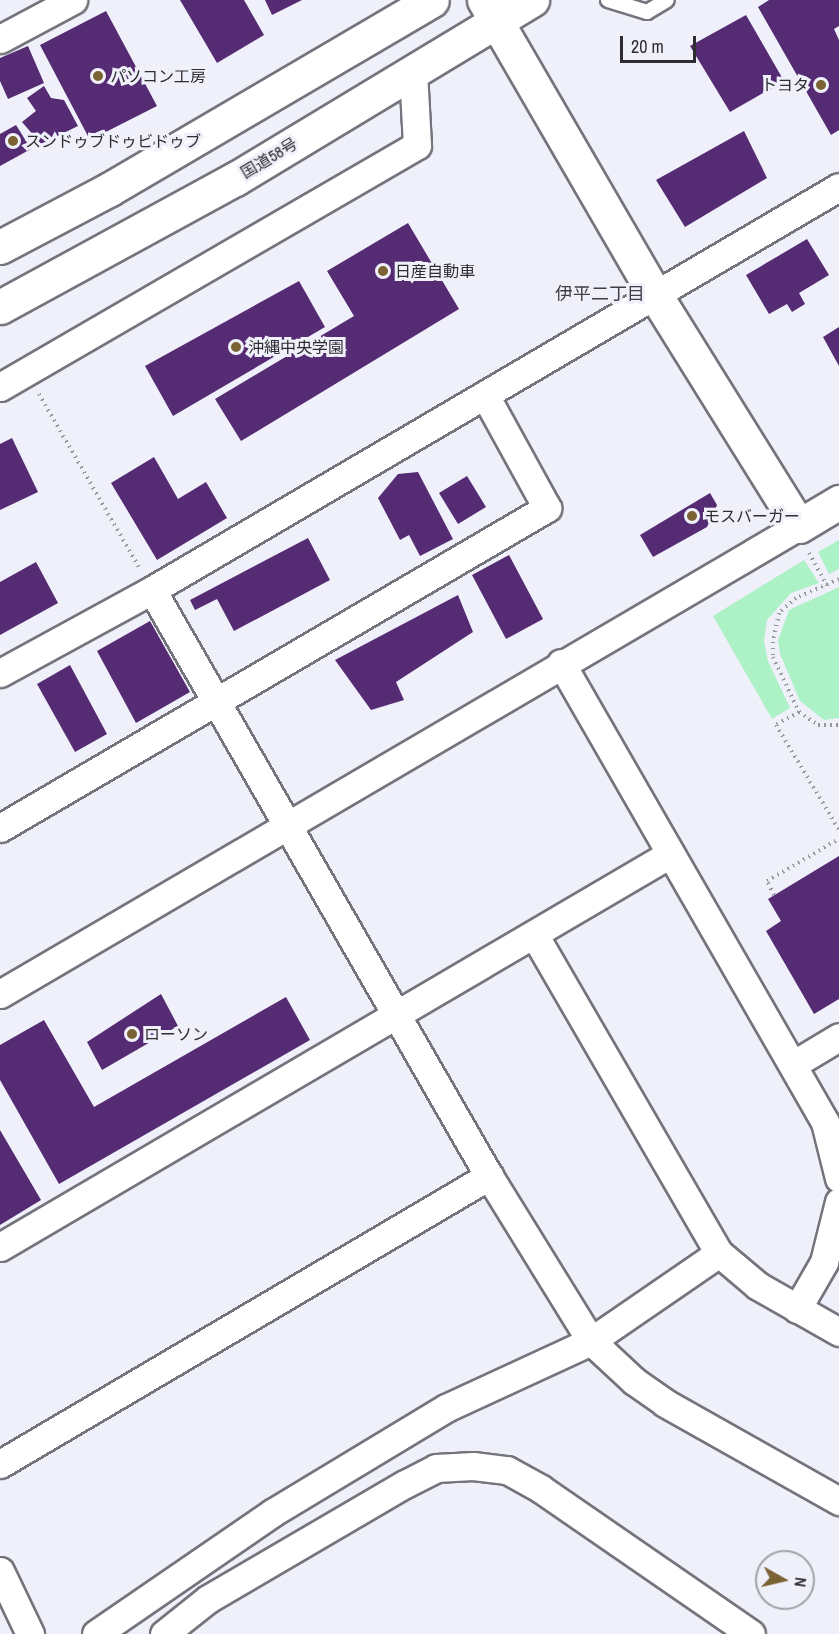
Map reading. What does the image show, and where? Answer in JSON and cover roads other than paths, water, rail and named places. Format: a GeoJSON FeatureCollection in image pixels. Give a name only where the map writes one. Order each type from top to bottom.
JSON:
{"type":"FeatureCollection","features":[{"type":"Feature","properties":{"kind":"main road"},"geometry":{"type":"LineString","coordinates":[[0,247],[110,189],[432,0]]}},
{"type":"Feature","properties":{"kind":"main road","name":"国道58号"},"geometry":{"type":"LineString","coordinates":[[0,307],[235,179],[412,72],[490,11],[532,0]]}},
{"type":"Feature","properties":{"kind":"main road"},"geometry":{"type":"LineString","coordinates":[[490,11],[654,293],[803,538],[839,502]]}},
{"type":"Feature","properties":{"kind":"street"},"geometry":{"type":"LineString","coordinates":[[0,39],[73,0]]}},
{"type":"Feature","properties":{"kind":"street"},"geometry":{"type":"LineString","coordinates":[[0,387],[417,145],[412,72]]}},
{"type":"Feature","properties":{"kind":"street"},"geometry":{"type":"LineString","coordinates":[[0,673],[152,590],[654,293],[835,198]]}},
{"type":"Feature","properties":{"kind":"street"},"geometry":{"type":"LineString","coordinates":[[0,828],[547,508],[485,395]]}},
{"type":"Feature","properties":{"kind":"street"},"geometry":{"type":"LineString","coordinates":[[0,994],[561,663],[803,538]]}},
{"type":"Feature","properties":{"kind":"street"},"geometry":{"type":"LineString","coordinates":[[152,590],[286,827],[489,1176],[591,1341],[634,1381],[665,1403],[839,1502]]}},
{"type":"Feature","properties":{"kind":"street"},"geometry":{"type":"LineString","coordinates":[[561,663],[794,1064],[825,1122],[839,1178]]}},
{"type":"Feature","properties":{"kind":"street"},"geometry":{"type":"LineString","coordinates":[[0,1247],[535,936],[670,854]]}},
{"type":"Feature","properties":{"kind":"street"},"geometry":{"type":"LineString","coordinates":[[535,936],[719,1253],[758,1286],[839,1332]]}},
{"type":"Feature","properties":{"kind":"street"},"geometry":{"type":"LineString","coordinates":[[794,1064],[839,1037]]}},
{"type":"Feature","properties":{"kind":"street"},"geometry":{"type":"LineString","coordinates":[[0,1464],[489,1176]]}},
{"type":"Feature","properties":{"kind":"street"},"geometry":{"type":"LineString","coordinates":[[797,1309],[824,1262],[839,1202]]}},
{"type":"Feature","properties":{"kind":"street"},"geometry":{"type":"LineString","coordinates":[[96,1634],[272,1513],[446,1408],[591,1341],[719,1253]]}},
{"type":"Feature","properties":{"kind":"street"},"geometry":{"type":"LineString","coordinates":[[164,1634],[208,1599],[405,1484],[436,1468],[473,1466],[507,1470],[541,1489],[751,1634]]}},
{"type":"Feature","properties":{"kind":"street"},"geometry":{"type":"LineString","coordinates":[[0,1571],[30,1634]]}},
{"type":"Feature","properties":{"kind":"lane"},"geometry":{"type":"LineString","coordinates":[[608,0],[647,12],[667,0]]}},
{"type":"Feature","properties":{"kind":"place","name":"パソコン工房"},"geometry":{"type":"Point","coordinates":[98,76]}},
{"type":"Feature","properties":{"kind":"place","name":"トヨタ"},"geometry":{"type":"Point","coordinates":[821,85]}},
{"type":"Feature","properties":{"kind":"place","name":"スンドゥブドゥビドゥブ"},"geometry":{"type":"Point","coordinates":[13,141]}},
{"type":"Feature","properties":{"kind":"place","name":"日産自動車"},"geometry":{"type":"Point","coordinates":[383,271]}},
{"type":"Feature","properties":{"kind":"place","name":"沖縄中央学園"},"geometry":{"type":"Point","coordinates":[236,347]}},
{"type":"Feature","properties":{"kind":"place","name":"モスバーガー"},"geometry":{"type":"Point","coordinates":[692,516]}},
{"type":"Feature","properties":{"kind":"place","name":"ローソン"},"geometry":{"type":"Point","coordinates":[132,1034]}},
{"type":"Feature","properties":{"kind":"district","name":"伊平二丁目"},"geometry":{"type":"Point","coordinates":[600,294]}}]}
